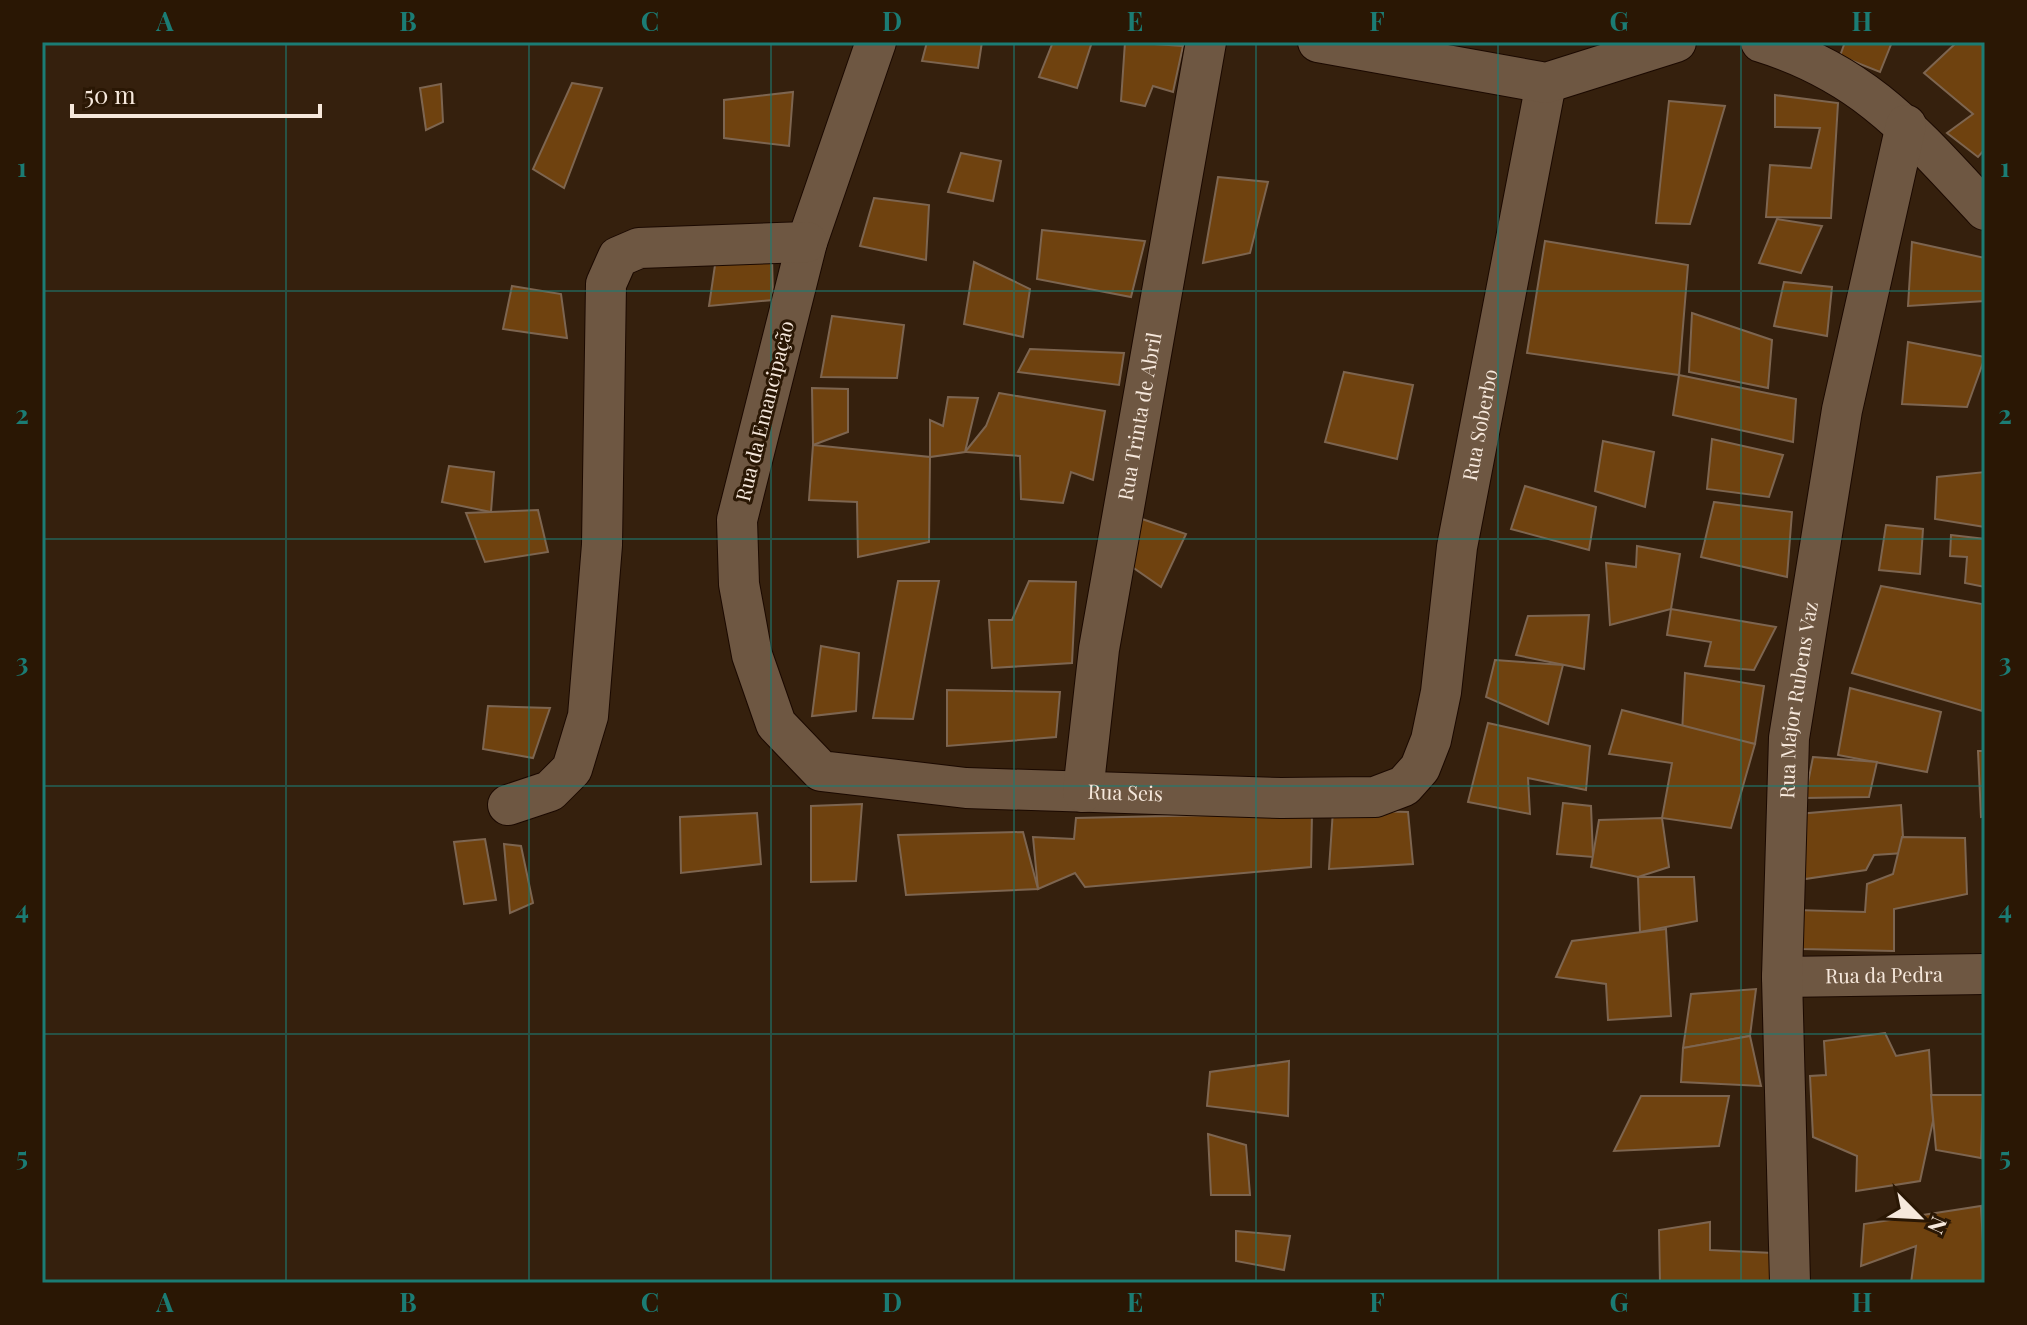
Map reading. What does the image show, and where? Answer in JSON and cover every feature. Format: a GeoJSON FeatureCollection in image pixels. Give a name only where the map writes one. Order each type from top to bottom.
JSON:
{"type":"FeatureCollection","features":[{"type":"Feature","properties":{"kind":"street","name":"Rua da Emancipação"},"geometry":{"type":"LineString","coordinates":[[821,771],[776,724],[752,655],[739,584],[737,520],[807,242],[876,42]]}},
{"type":"Feature","properties":{"kind":"street","name":"Rua Trinta de Abril"},"geometry":{"type":"LineString","coordinates":[[1083,792],[1106,605],[1206,42]]}},
{"type":"Feature","properties":{"kind":"street"},"geometry":{"type":"LineString","coordinates":[[1318,42],[1546,83],[1676,42]]}},
{"type":"Feature","properties":{"kind":"street"},"geometry":{"type":"LineString","coordinates":[[1761,42],[1804,55],[1854,83],[1906,125],[1985,210]]}},
{"type":"Feature","properties":{"kind":"street","name":"Rua Soberbo"},"geometry":{"type":"LineString","coordinates":[[1420,768],[1431,740],[1438,704],[1457,547],[1546,83]]}},
{"type":"Feature","properties":{"kind":"street","name":"Rua Major Rubens Vaz"},"geometry":{"type":"LineString","coordinates":[[1790,1283],[1782,977],[1789,738],[1842,410],[1906,125]]}},
{"type":"Feature","properties":{"kind":"street"},"geometry":{"type":"LineString","coordinates":[[508,805],[550,791],[572,769],[588,716],[602,545],[606,284],[618,257],[639,248],[807,242]]}},
{"type":"Feature","properties":{"kind":"street","name":"Rua Seis"},"geometry":{"type":"LineString","coordinates":[[821,771],[966,788],[1375,797],[1404,786],[1420,768]]}},
{"type":"Feature","properties":{"kind":"street","name":"Rua da Pedra"},"geometry":{"type":"LineString","coordinates":[[1782,977],[1985,974]]}},
{"type":"Feature","properties":{"kind":"building"},"geometry":{"type":"Polygon","coordinates":[[[927,42],[982,42],[978,68],[922,61],[927,42]]]}},
{"type":"Feature","properties":{"kind":"building"},"geometry":{"type":"Polygon","coordinates":[[[1053,42],[1092,42],[1077,88],[1039,77],[1053,42]]]}},
{"type":"Feature","properties":{"kind":"building"},"geometry":{"type":"Polygon","coordinates":[[[1125,42],[1183,46],[1173,92],[1153,86],[1145,106],[1121,101],[1125,42]]]}},
{"type":"Feature","properties":{"kind":"building"},"geometry":{"type":"Polygon","coordinates":[[[1845,42],[1892,42],[1880,72],[1840,56],[1845,42]]]}},
{"type":"Feature","properties":{"kind":"building"},"geometry":{"type":"Polygon","coordinates":[[[1957,42],[1980,42],[1985,48],[1985,149],[1978,157],[1947,133],[1973,114],[1924,73],[1957,42]]]}},
{"type":"Feature","properties":{"kind":"building"},"geometry":{"type":"Polygon","coordinates":[[[572,83],[602,88],[564,188],[533,169],[572,83]]]}},
{"type":"Feature","properties":{"kind":"building"},"geometry":{"type":"Polygon","coordinates":[[[441,84],[443,122],[426,130],[420,88],[441,84]]]}},
{"type":"Feature","properties":{"kind":"building"},"geometry":{"type":"Polygon","coordinates":[[[793,92],[789,146],[724,138],[724,100],[793,92]]]}},
{"type":"Feature","properties":{"kind":"building"},"geometry":{"type":"Polygon","coordinates":[[[1775,95],[1838,103],[1831,218],[1766,217],[1770,165],[1811,168],[1820,128],[1775,127],[1775,95]]]}},
{"type":"Feature","properties":{"kind":"building"},"geometry":{"type":"Polygon","coordinates":[[[1669,101],[1725,106],[1690,224],[1656,223],[1669,101]]]}},
{"type":"Feature","properties":{"kind":"building"},"geometry":{"type":"Polygon","coordinates":[[[961,153],[1001,161],[993,201],[948,192],[961,153]]]}},
{"type":"Feature","properties":{"kind":"building"},"geometry":{"type":"Polygon","coordinates":[[[1218,177],[1268,182],[1250,253],[1203,263],[1218,177]]]}},
{"type":"Feature","properties":{"kind":"building"},"geometry":{"type":"Polygon","coordinates":[[[874,198],[929,205],[926,260],[860,246],[874,198]]]}},
{"type":"Feature","properties":{"kind":"building"},"geometry":{"type":"Polygon","coordinates":[[[1777,219],[1822,226],[1801,273],[1759,263],[1777,219]]]}},
{"type":"Feature","properties":{"kind":"building"},"geometry":{"type":"Polygon","coordinates":[[[1042,230],[1145,241],[1131,297],[1037,279],[1042,230]]]}},
{"type":"Feature","properties":{"kind":"building"},"geometry":{"type":"Polygon","coordinates":[[[1545,241],[1688,265],[1679,375],[1527,353],[1545,241]]]}},
{"type":"Feature","properties":{"kind":"building"},"geometry":{"type":"Polygon","coordinates":[[[1912,242],[1985,258],[1985,301],[1908,306],[1912,242]]]}},
{"type":"Feature","properties":{"kind":"building"},"geometry":{"type":"Polygon","coordinates":[[[772,256],[773,300],[709,306],[715,265],[772,256]]]}},
{"type":"Feature","properties":{"kind":"building"},"geometry":{"type":"Polygon","coordinates":[[[974,262],[1030,289],[1023,337],[964,324],[974,262]]]}},
{"type":"Feature","properties":{"kind":"building"},"geometry":{"type":"Polygon","coordinates":[[[1784,282],[1832,287],[1827,336],[1774,326],[1784,282]]]}},
{"type":"Feature","properties":{"kind":"building"},"geometry":{"type":"Polygon","coordinates":[[[512,286],[561,294],[567,338],[503,329],[512,286]]]}},
{"type":"Feature","properties":{"kind":"building"},"geometry":{"type":"Polygon","coordinates":[[[1692,313],[1772,340],[1768,388],[1689,372],[1692,313]]]}},
{"type":"Feature","properties":{"kind":"building"},"geometry":{"type":"Polygon","coordinates":[[[832,316],[904,325],[897,378],[821,377],[832,316]]]}},
{"type":"Feature","properties":{"kind":"building"},"geometry":{"type":"Polygon","coordinates":[[[1908,342],[1985,357],[1967,407],[1902,404],[1908,342]]]}},
{"type":"Feature","properties":{"kind":"building"},"geometry":{"type":"Polygon","coordinates":[[[1030,349],[1124,353],[1119,385],[1018,372],[1030,349]]]}},
{"type":"Feature","properties":{"kind":"building"},"geometry":{"type":"Polygon","coordinates":[[[1344,372],[1413,385],[1397,459],[1325,442],[1344,372]]]}},
{"type":"Feature","properties":{"kind":"building"},"geometry":{"type":"Polygon","coordinates":[[[1679,375],[1796,399],[1793,442],[1673,415],[1679,375]]]}},
{"type":"Feature","properties":{"kind":"building"},"geometry":{"type":"Polygon","coordinates":[[[812,388],[848,389],[848,432],[813,445],[812,388]]]}},
{"type":"Feature","properties":{"kind":"building"},"geometry":{"type":"Polygon","coordinates":[[[999,393],[1105,411],[1093,480],[1071,472],[1063,503],[1021,499],[1020,456],[965,452],[986,426],[999,393]]]}},
{"type":"Feature","properties":{"kind":"building"},"geometry":{"type":"Polygon","coordinates":[[[948,397],[978,398],[965,452],[930,457],[930,420],[943,426],[948,397]]]}},
{"type":"Feature","properties":{"kind":"building"},"geometry":{"type":"Polygon","coordinates":[[[1712,439],[1783,455],[1769,497],[1707,489],[1712,439]]]}},
{"type":"Feature","properties":{"kind":"building"},"geometry":{"type":"Polygon","coordinates":[[[1603,441],[1654,452],[1645,507],[1595,491],[1603,441]]]}},
{"type":"Feature","properties":{"kind":"building"},"geometry":{"type":"Polygon","coordinates":[[[813,445],[930,457],[929,542],[858,557],[857,502],[809,500],[813,445]]]}},
{"type":"Feature","properties":{"kind":"building"},"geometry":{"type":"Polygon","coordinates":[[[449,466],[494,472],[491,512],[442,502],[449,466]]]}},
{"type":"Feature","properties":{"kind":"building"},"geometry":{"type":"Polygon","coordinates":[[[1985,472],[1985,527],[1935,519],[1937,477],[1985,472]]]}},
{"type":"Feature","properties":{"kind":"building"},"geometry":{"type":"Polygon","coordinates":[[[1525,486],[1596,507],[1589,550],[1511,529],[1525,486]]]}},
{"type":"Feature","properties":{"kind":"building"},"geometry":{"type":"Polygon","coordinates":[[[1714,502],[1792,512],[1787,577],[1701,557],[1714,502]]]}},
{"type":"Feature","properties":{"kind":"building"},"geometry":{"type":"Polygon","coordinates":[[[538,510],[548,552],[485,562],[466,513],[538,510]]]}},
{"type":"Feature","properties":{"kind":"building"},"geometry":{"type":"Polygon","coordinates":[[[1142,519],[1186,534],[1161,587],[1128,564],[1142,519]]]}},
{"type":"Feature","properties":{"kind":"building"},"geometry":{"type":"Polygon","coordinates":[[[1886,525],[1923,529],[1920,574],[1879,570],[1886,525]]]}},
{"type":"Feature","properties":{"kind":"building"},"geometry":{"type":"Polygon","coordinates":[[[1951,535],[1985,539],[1985,587],[1965,583],[1967,557],[1950,556],[1951,535]]]}},
{"type":"Feature","properties":{"kind":"building"},"geometry":{"type":"Polygon","coordinates":[[[1637,546],[1680,554],[1671,609],[1610,625],[1606,563],[1636,567],[1637,546]]]}},
{"type":"Feature","properties":{"kind":"building"},"geometry":{"type":"Polygon","coordinates":[[[898,581],[939,581],[913,719],[873,718],[898,581]]]}},
{"type":"Feature","properties":{"kind":"building"},"geometry":{"type":"Polygon","coordinates":[[[1029,581],[1076,582],[1072,663],[992,668],[989,620],[1012,620],[1029,581]]]}},
{"type":"Feature","properties":{"kind":"building"},"geometry":{"type":"Polygon","coordinates":[[[1881,586],[1982,604],[1982,711],[1852,673],[1881,586]]]}},
{"type":"Feature","properties":{"kind":"building"},"geometry":{"type":"Polygon","coordinates":[[[1671,609],[1776,627],[1754,670],[1705,666],[1711,642],[1667,635],[1671,609]]]}},
{"type":"Feature","properties":{"kind":"building"},"geometry":{"type":"Polygon","coordinates":[[[1589,615],[1584,669],[1516,655],[1528,616],[1589,615]]]}},
{"type":"Feature","properties":{"kind":"building"},"geometry":{"type":"Polygon","coordinates":[[[821,646],[859,653],[856,711],[812,716],[821,646]]]}},
{"type":"Feature","properties":{"kind":"building"},"geometry":{"type":"Polygon","coordinates":[[[1495,660],[1563,665],[1548,724],[1486,697],[1495,660]]]}},
{"type":"Feature","properties":{"kind":"building"},"geometry":{"type":"Polygon","coordinates":[[[1685,673],[1764,686],[1755,744],[1682,734],[1685,673]]]}},
{"type":"Feature","properties":{"kind":"building"},"geometry":{"type":"Polygon","coordinates":[[[1850,688],[1941,712],[1927,772],[1838,755],[1850,688]]]}},
{"type":"Feature","properties":{"kind":"building"},"geometry":{"type":"Polygon","coordinates":[[[947,690],[1060,692],[1056,737],[947,746],[947,690]]]}},
{"type":"Feature","properties":{"kind":"building"},"geometry":{"type":"Polygon","coordinates":[[[488,706],[550,708],[533,758],[483,749],[488,706]]]}},
{"type":"Feature","properties":{"kind":"building"},"geometry":{"type":"Polygon","coordinates":[[[1622,710],[1755,744],[1731,828],[1662,818],[1672,763],[1609,754],[1622,710]]]}},
{"type":"Feature","properties":{"kind":"building"},"geometry":{"type":"Polygon","coordinates":[[[1488,723],[1590,746],[1586,790],[1528,778],[1530,814],[1468,802],[1488,723]]]}},
{"type":"Feature","properties":{"kind":"building"},"geometry":{"type":"Polygon","coordinates":[[[1978,751],[1985,751],[1985,816],[1981,817],[1978,751]]]}},
{"type":"Feature","properties":{"kind":"building"},"geometry":{"type":"Polygon","coordinates":[[[1813,757],[1877,762],[1869,797],[1805,798],[1813,757]]]}},
{"type":"Feature","properties":{"kind":"building"},"geometry":{"type":"Polygon","coordinates":[[[1563,803],[1591,806],[1593,857],[1557,854],[1563,803]]]}},
{"type":"Feature","properties":{"kind":"building"},"geometry":{"type":"Polygon","coordinates":[[[862,804],[856,881],[811,882],[811,806],[862,804]]]}},
{"type":"Feature","properties":{"kind":"building"},"geometry":{"type":"Polygon","coordinates":[[[1901,805],[1904,853],[1874,855],[1866,870],[1805,879],[1798,814],[1901,805]]]}},
{"type":"Feature","properties":{"kind":"building"},"geometry":{"type":"Polygon","coordinates":[[[1333,810],[1408,812],[1413,864],[1329,869],[1333,810]]]}},
{"type":"Feature","properties":{"kind":"building"},"geometry":{"type":"Polygon","coordinates":[[[757,813],[761,864],[681,873],[680,817],[757,813]]]}},
{"type":"Feature","properties":{"kind":"building"},"geometry":{"type":"Polygon","coordinates":[[[1312,813],[1311,867],[1085,887],[1075,873],[1038,889],[1033,837],[1074,839],[1076,818],[1312,813]]]}},
{"type":"Feature","properties":{"kind":"building"},"geometry":{"type":"Polygon","coordinates":[[[1662,818],[1669,867],[1638,877],[1591,867],[1599,820],[1662,818]]]}},
{"type":"Feature","properties":{"kind":"building"},"geometry":{"type":"Polygon","coordinates":[[[1023,832],[1038,889],[906,895],[898,835],[1023,832]]]}},
{"type":"Feature","properties":{"kind":"building"},"geometry":{"type":"Polygon","coordinates":[[[1902,837],[1965,838],[1967,894],[1894,909],[1894,951],[1802,949],[1796,910],[1865,912],[1867,884],[1893,874],[1902,837]]]}},
{"type":"Feature","properties":{"kind":"building"},"geometry":{"type":"Polygon","coordinates":[[[485,839],[496,900],[464,904],[454,842],[485,839]]]}},
{"type":"Feature","properties":{"kind":"building"},"geometry":{"type":"Polygon","coordinates":[[[504,844],[521,846],[533,903],[510,913],[504,844]]]}},
{"type":"Feature","properties":{"kind":"building"},"geometry":{"type":"Polygon","coordinates":[[[1638,877],[1694,877],[1697,921],[1640,932],[1638,877]]]}},
{"type":"Feature","properties":{"kind":"building"},"geometry":{"type":"Polygon","coordinates":[[[1666,929],[1671,1016],[1608,1020],[1606,984],[1556,977],[1572,941],[1666,929]]]}},
{"type":"Feature","properties":{"kind":"building"},"geometry":{"type":"Polygon","coordinates":[[[1756,989],[1750,1036],[1683,1048],[1691,994],[1756,989]]]}},
{"type":"Feature","properties":{"kind":"building"},"geometry":{"type":"Polygon","coordinates":[[[1885,1033],[1896,1056],[1929,1050],[1933,1121],[1920,1181],[1856,1191],[1857,1156],[1813,1137],[1810,1076],[1826,1075],[1824,1041],[1885,1033]]]}},
{"type":"Feature","properties":{"kind":"building"},"geometry":{"type":"Polygon","coordinates":[[[1750,1036],[1761,1086],[1681,1082],[1683,1048],[1750,1036]]]}},
{"type":"Feature","properties":{"kind":"building"},"geometry":{"type":"Polygon","coordinates":[[[1289,1061],[1288,1116],[1207,1106],[1210,1072],[1289,1061]]]}},
{"type":"Feature","properties":{"kind":"building"},"geometry":{"type":"Polygon","coordinates":[[[1931,1095],[1983,1095],[1981,1158],[1936,1150],[1931,1095]]]}},
{"type":"Feature","properties":{"kind":"building"},"geometry":{"type":"Polygon","coordinates":[[[1641,1096],[1729,1096],[1719,1146],[1614,1151],[1641,1096]]]}},
{"type":"Feature","properties":{"kind":"building"},"geometry":{"type":"Polygon","coordinates":[[[1208,1134],[1246,1145],[1250,1195],[1211,1195],[1208,1134]]]}},
{"type":"Feature","properties":{"kind":"building"},"geometry":{"type":"Polygon","coordinates":[[[1981,1206],[1985,1282],[1911,1283],[1916,1246],[1861,1266],[1864,1224],[1981,1206]]]}},
{"type":"Feature","properties":{"kind":"building"},"geometry":{"type":"Polygon","coordinates":[[[1710,1222],[1710,1250],[1773,1253],[1772,1282],[1660,1283],[1659,1230],[1710,1222]]]}},
{"type":"Feature","properties":{"kind":"building"},"geometry":{"type":"Polygon","coordinates":[[[1236,1231],[1290,1236],[1284,1270],[1236,1261],[1236,1231]]]}}]}
